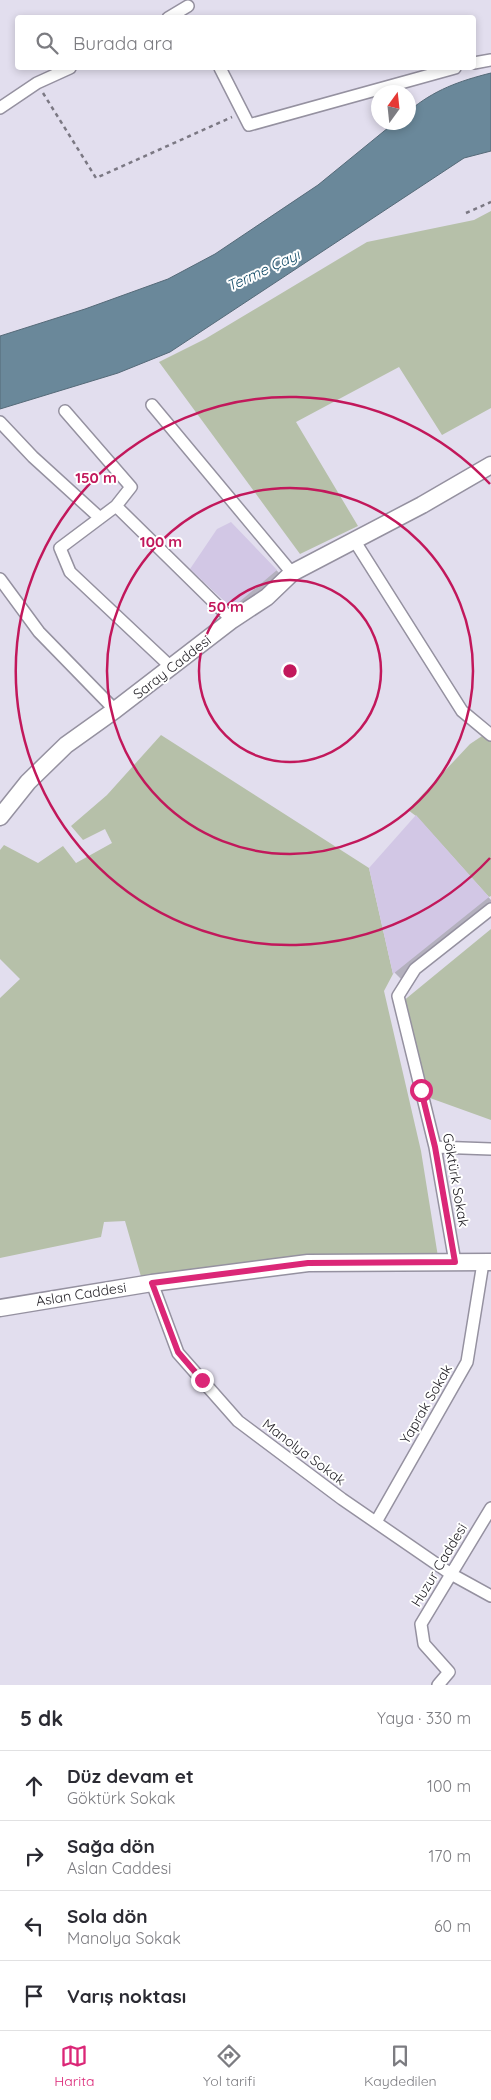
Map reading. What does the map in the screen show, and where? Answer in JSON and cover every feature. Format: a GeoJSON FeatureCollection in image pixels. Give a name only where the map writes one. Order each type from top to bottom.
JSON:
{"type":"FeatureCollection","features":[{"type":"Feature","properties":{"kind":"main road","name":"Saray Caddesi"},"geometry":{"type":"LineString","coordinates":[[0,816],[28,782],[66,745],[115,710],[232,620],[267,597],[292,573],[422,505],[491,465]]}},
{"type":"Feature","properties":{"kind":"main road","name":"Aslan Caddesi"},"geometry":{"type":"LineString","coordinates":[[0,1308],[152,1283],[308,1263],[487,1263]]}},
{"type":"Feature","properties":{"kind":"street"},"geometry":{"type":"LineString","coordinates":[[172,15],[187,3],[193,15]]}},
{"type":"Feature","properties":{"kind":"street"},"geometry":{"type":"LineString","coordinates":[[476,63],[491,60]]}},
{"type":"Feature","properties":{"kind":"street"},"geometry":{"type":"LineString","coordinates":[[0,108],[37,83],[66,70]]}},
{"type":"Feature","properties":{"kind":"street"},"geometry":{"type":"LineString","coordinates":[[221,70],[249,124],[448,70]]}},
{"type":"Feature","properties":{"kind":"street"},"geometry":{"type":"LineString","coordinates":[[152,405],[292,573]]}},
{"type":"Feature","properties":{"kind":"street"},"geometry":{"type":"LineString","coordinates":[[65,411],[132,487],[116,506],[60,548],[70,572],[171,667]]}},
{"type":"Feature","properties":{"kind":"street"},"geometry":{"type":"LineString","coordinates":[[0,422],[33,457],[100,518]]}},
{"type":"Feature","properties":{"kind":"street"},"geometry":{"type":"LineString","coordinates":[[116,506],[232,620]]}},
{"type":"Feature","properties":{"kind":"street"},"geometry":{"type":"LineString","coordinates":[[354,540],[462,711],[491,735]]}},
{"type":"Feature","properties":{"kind":"street"},"geometry":{"type":"LineString","coordinates":[[0,579],[39,632],[115,710]]}},
{"type":"Feature","properties":{"kind":"street","name":"Göktürk Sokak"},"geometry":{"type":"LineString","coordinates":[[455,1262],[435,1147],[398,996],[415,969],[491,909]]}},
{"type":"Feature","properties":{"kind":"street"},"geometry":{"type":"LineString","coordinates":[[435,1147],[491,1149]]}},
{"type":"Feature","properties":{"kind":"street","name":"Yaprak Sokak"},"geometry":{"type":"LineString","coordinates":[[376,1522],[467,1362],[487,1263]]}},
{"type":"Feature","properties":{"kind":"street","name":"Manolya Sokak"},"geometry":{"type":"LineString","coordinates":[[152,1283],[178,1352],[238,1421],[342,1499],[451,1574],[491,1596]]}},
{"type":"Feature","properties":{"kind":"street","name":"Huzur Caddesi"},"geometry":{"type":"LineString","coordinates":[[438,1685],[449,1672],[424,1644],[421,1624],[491,1508]]}},
{"type":"Feature","properties":{"kind":"path"},"geometry":{"type":"LineString","coordinates":[[37,83],[96,178],[242,112]]}},
{"type":"Feature","properties":{"kind":"path"},"geometry":{"type":"LineString","coordinates":[[466,213],[491,202]]}},
{"type":"Feature","properties":{"kind":"green space"},"geometry":{"type":"Polygon","coordinates":[[[491,211],[491,408],[442,435],[399,367],[296,422],[358,526],[300,554],[159,362],[205,339],[367,242],[474,220],[491,211]]]}},
{"type":"Feature","properties":{"kind":"green space"},"geometry":{"type":"Polygon","coordinates":[[[491,730],[491,896],[489,897],[416,816],[408,810],[470,744],[491,730]]]}},
{"type":"Feature","properties":{"kind":"green space"},"geometry":{"type":"Polygon","coordinates":[[[161,735],[369,868],[393,974],[384,991],[421,1151],[439,1263],[142,1280],[125,1221],[104,1222],[101,1237],[0,1258],[0,998],[20,979],[0,959],[0,850],[4,845],[38,863],[63,846],[76,863],[112,843],[105,829],[83,840],[71,826],[107,795],[161,735]]]}},
{"type":"Feature","properties":{"kind":"green space"},"geometry":{"type":"Polygon","coordinates":[[[491,929],[491,1120],[430,1098],[402,1002],[491,929]]]}},
{"type":"Feature","properties":{"kind":"water","name":"Terme Çayı"},"geometry":{"type":"Polygon","coordinates":[[[491,73],[491,151],[464,158],[170,352],[118,373],[0,409],[0,336],[85,309],[168,279],[215,254],[318,185],[385,130],[416,130],[416,106],[437,92],[468,79],[491,73]]]}},
{"type":"Feature","properties":{"kind":"building"},"geometry":{"type":"Polygon","coordinates":[[[231,522],[277,570],[232,608],[190,569],[217,529],[231,522]]]}},
{"type":"Feature","properties":{"kind":"building"},"geometry":{"type":"Polygon","coordinates":[[[416,815],[489,897],[393,974],[369,868],[416,815]]]}},
{"type":"Feature","properties":{"kind":"route"},"geometry":{"type":"LineString","coordinates":[[202,1380],[178,1352],[152,1283],[308,1263],[455,1262],[435,1147],[421,1090]]}}]}
